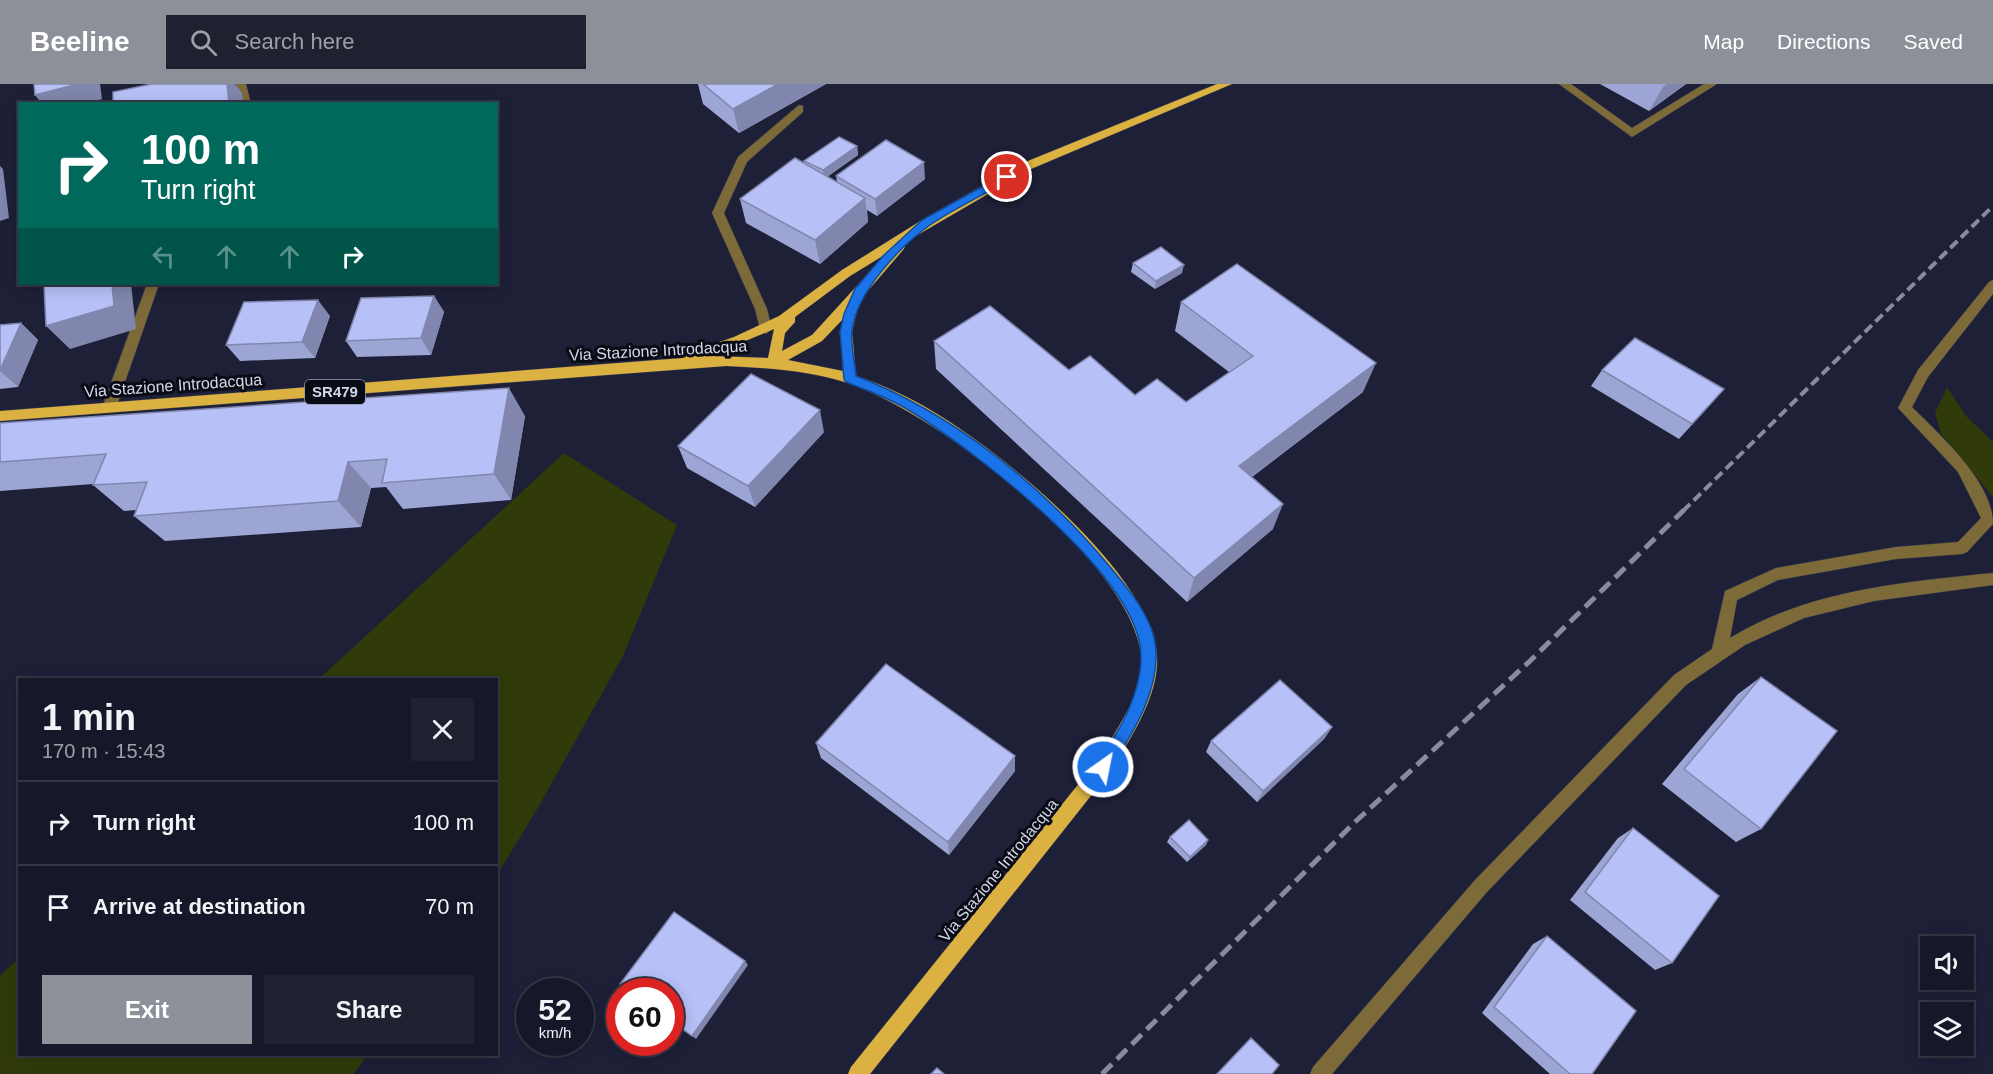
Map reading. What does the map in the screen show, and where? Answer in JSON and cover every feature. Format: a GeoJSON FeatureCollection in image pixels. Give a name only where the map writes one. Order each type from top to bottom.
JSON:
{"type":"FeatureCollection","features":[{"type":"Feature","properties":{"kind":"main road"},"geometry":{"type":"LineString","coordinates":[[669,364],[766,329],[805,304],[846,273],[926,223],[1027,165],[1227,84]]}},
{"type":"Feature","properties":{"kind":"main road"},"geometry":{"type":"LineString","coordinates":[[774,362],[817,338],[886,259],[926,223]]}},
{"type":"Feature","properties":{"kind":"main road"},"geometry":{"type":"LineString","coordinates":[[850,379],[846,332],[849,314],[859,292]]}},
{"type":"Feature","properties":{"kind":"main road"},"geometry":{"type":"LineString","coordinates":[[774,362],[779,332],[805,304]]}},
{"type":"Feature","properties":{"kind":"main road","name":"Via Stazione Introdacqua"},"geometry":{"type":"LineString","coordinates":[[0,416],[708,361],[774,362],[850,379],[888,393],[940,423],[1014,479],[1097,559],[1139,617],[1147,637],[1149,657],[1146,675],[1124,735],[1103,767],[858,1074]]}},
{"type":"Feature","properties":{"kind":"street"},"geometry":{"type":"LineString","coordinates":[[240,84],[245,102]]}},
{"type":"Feature","properties":{"kind":"street"},"geometry":{"type":"LineString","coordinates":[[1564,84],[1632,133],[1712,84]]}},
{"type":"Feature","properties":{"kind":"street"},"geometry":{"type":"LineString","coordinates":[[766,329],[761,309],[718,213],[742,160],[799,109]]}},
{"type":"Feature","properties":{"kind":"street"},"geometry":{"type":"LineString","coordinates":[[109,408],[153,285]]}},
{"type":"Feature","properties":{"kind":"street"},"geometry":{"type":"LineString","coordinates":[[1719,652],[1730,596],[1776,573],[1896,553],[1962,548],[1989,519],[1963,468],[1905,408],[1923,374],[1993,285]]}},
{"type":"Feature","properties":{"kind":"street"},"geometry":{"type":"LineString","coordinates":[[1320,1074],[1481,886],[1680,680],[1719,652],[1763,628],[1803,612],[1903,589],[1993,579]]}},
{"type":"Feature","properties":{"kind":"green space"},"geometry":{"type":"Polygon","coordinates":[[[1947,387],[1966,416],[1993,442],[1993,497],[1941,433],[1935,413],[1947,387]]]}},
{"type":"Feature","properties":{"kind":"green space"},"geometry":{"type":"Polygon","coordinates":[[[564,453],[677,525],[623,656],[539,806],[498,873],[498,678],[320,678],[564,453]]]}},
{"type":"Feature","properties":{"kind":"green space"},"geometry":{"type":"Polygon","coordinates":[[[18,959],[18,1056],[367,1056],[353,1074],[0,1074],[0,976],[18,959]]]}},
{"type":"Feature","properties":{"kind":"building"},"geometry":{"type":"Polygon","coordinates":[[[34,84],[78,84],[35,95],[34,84]]]}},
{"type":"Feature","properties":{"kind":"building"},"geometry":{"type":"Polygon","coordinates":[[[152,84],[227,84],[229,102],[113,102],[113,92],[152,84]]]}},
{"type":"Feature","properties":{"kind":"building"},"geometry":{"type":"Polygon","coordinates":[[[703,84],[778,84],[733,109],[703,84]]]}},
{"type":"Feature","properties":{"kind":"building"},"geometry":{"type":"Polygon","coordinates":[[[839,137],[857,146],[823,170],[804,161],[839,137]]]}},
{"type":"Feature","properties":{"kind":"building"},"geometry":{"type":"Polygon","coordinates":[[[886,140],[924,162],[875,199],[836,176],[886,140]]]}},
{"type":"Feature","properties":{"kind":"building"},"geometry":{"type":"Polygon","coordinates":[[[795,158],[865,198],[815,240],[740,199],[795,158]]]}},
{"type":"Feature","properties":{"kind":"building"},"geometry":{"type":"Polygon","coordinates":[[[1161,247],[1184,265],[1156,281],[1133,263],[1161,247]]]}},
{"type":"Feature","properties":{"kind":"building"},"geometry":{"type":"Polygon","coordinates":[[[1237,264],[1376,363],[1239,466],[1283,504],[1194,578],[934,341],[990,306],[1069,370],[1090,356],[1135,395],[1157,379],[1186,402],[1253,356],[1181,302],[1237,264]]]}},
{"type":"Feature","properties":{"kind":"building"},"geometry":{"type":"Polygon","coordinates":[[[44,285],[112,285],[114,306],[46,326],[44,285]]]}},
{"type":"Feature","properties":{"kind":"building"},"geometry":{"type":"Polygon","coordinates":[[[434,296],[421,338],[346,341],[361,298],[434,296]]]}},
{"type":"Feature","properties":{"kind":"building"},"geometry":{"type":"Polygon","coordinates":[[[318,300],[302,342],[226,345],[244,302],[318,300]]]}},
{"type":"Feature","properties":{"kind":"building"},"geometry":{"type":"Polygon","coordinates":[[[21,323],[0,370],[0,325],[21,323]]]}},
{"type":"Feature","properties":{"kind":"building"},"geometry":{"type":"Polygon","coordinates":[[[1635,338],[1724,389],[1692,424],[1602,370],[1635,338]]]}},
{"type":"Feature","properties":{"kind":"building"},"geometry":{"type":"Polygon","coordinates":[[[751,374],[820,410],[748,486],[678,446],[751,374]]]}},
{"type":"Feature","properties":{"kind":"building"},"geometry":{"type":"Polygon","coordinates":[[[509,388],[494,474],[382,483],[387,459],[348,462],[338,501],[134,516],[147,482],[93,485],[106,454],[0,462],[0,423],[509,388]]]}},
{"type":"Feature","properties":{"kind":"building"},"geometry":{"type":"Polygon","coordinates":[[[886,664],[1015,756],[948,842],[816,743],[886,664]]]}},
{"type":"Feature","properties":{"kind":"building"},"geometry":{"type":"Polygon","coordinates":[[[1761,677],[1837,731],[1761,829],[1684,769],[1761,677]]]}},
{"type":"Feature","properties":{"kind":"building"},"geometry":{"type":"Polygon","coordinates":[[[1280,680],[1332,727],[1263,791],[1211,741],[1280,680]]]}},
{"type":"Feature","properties":{"kind":"building"},"geometry":{"type":"Polygon","coordinates":[[[1189,820],[1208,840],[1190,857],[1170,837],[1189,820]]]}},
{"type":"Feature","properties":{"kind":"building"},"geometry":{"type":"Polygon","coordinates":[[[1633,828],[1719,896],[1672,963],[1585,892],[1633,828]]]}},
{"type":"Feature","properties":{"kind":"building"},"geometry":{"type":"Polygon","coordinates":[[[674,912],[745,961],[692,1036],[684,1030],[684,978],[624,978],[674,912]]]}},
{"type":"Feature","properties":{"kind":"building"},"geometry":{"type":"Polygon","coordinates":[[[1547,936],[1636,1011],[1592,1074],[1570,1074],[1494,1007],[1547,936]]]}},
{"type":"Feature","properties":{"kind":"building"},"geometry":{"type":"Polygon","coordinates":[[[1251,1038],[1279,1065],[1272,1074],[1217,1074],[1251,1038]]]}},
{"type":"Feature","properties":{"kind":"building"},"geometry":{"type":"Polygon","coordinates":[[[937,1068],[944,1074],[931,1074],[937,1068]]]}},
{"type":"Feature","properties":{"kind":"railway"},"geometry":{"type":"LineString","coordinates":[[1683,511],[1993,206]]}},
{"type":"Feature","properties":{"kind":"railway"},"geometry":{"type":"LineString","coordinates":[[1102,1074],[1355,822],[1530,661],[1684,510]]}},
{"type":"Feature","properties":{"kind":"route"},"geometry":{"type":"LineString","coordinates":[[1007,177],[926,223],[886,259],[859,292],[849,314],[846,332],[850,379],[888,393],[940,423],[978,450],[1014,479],[1079,539],[1126,597],[1139,617],[1147,637],[1149,657],[1137,704],[1124,735],[1103,767]]}}]}
